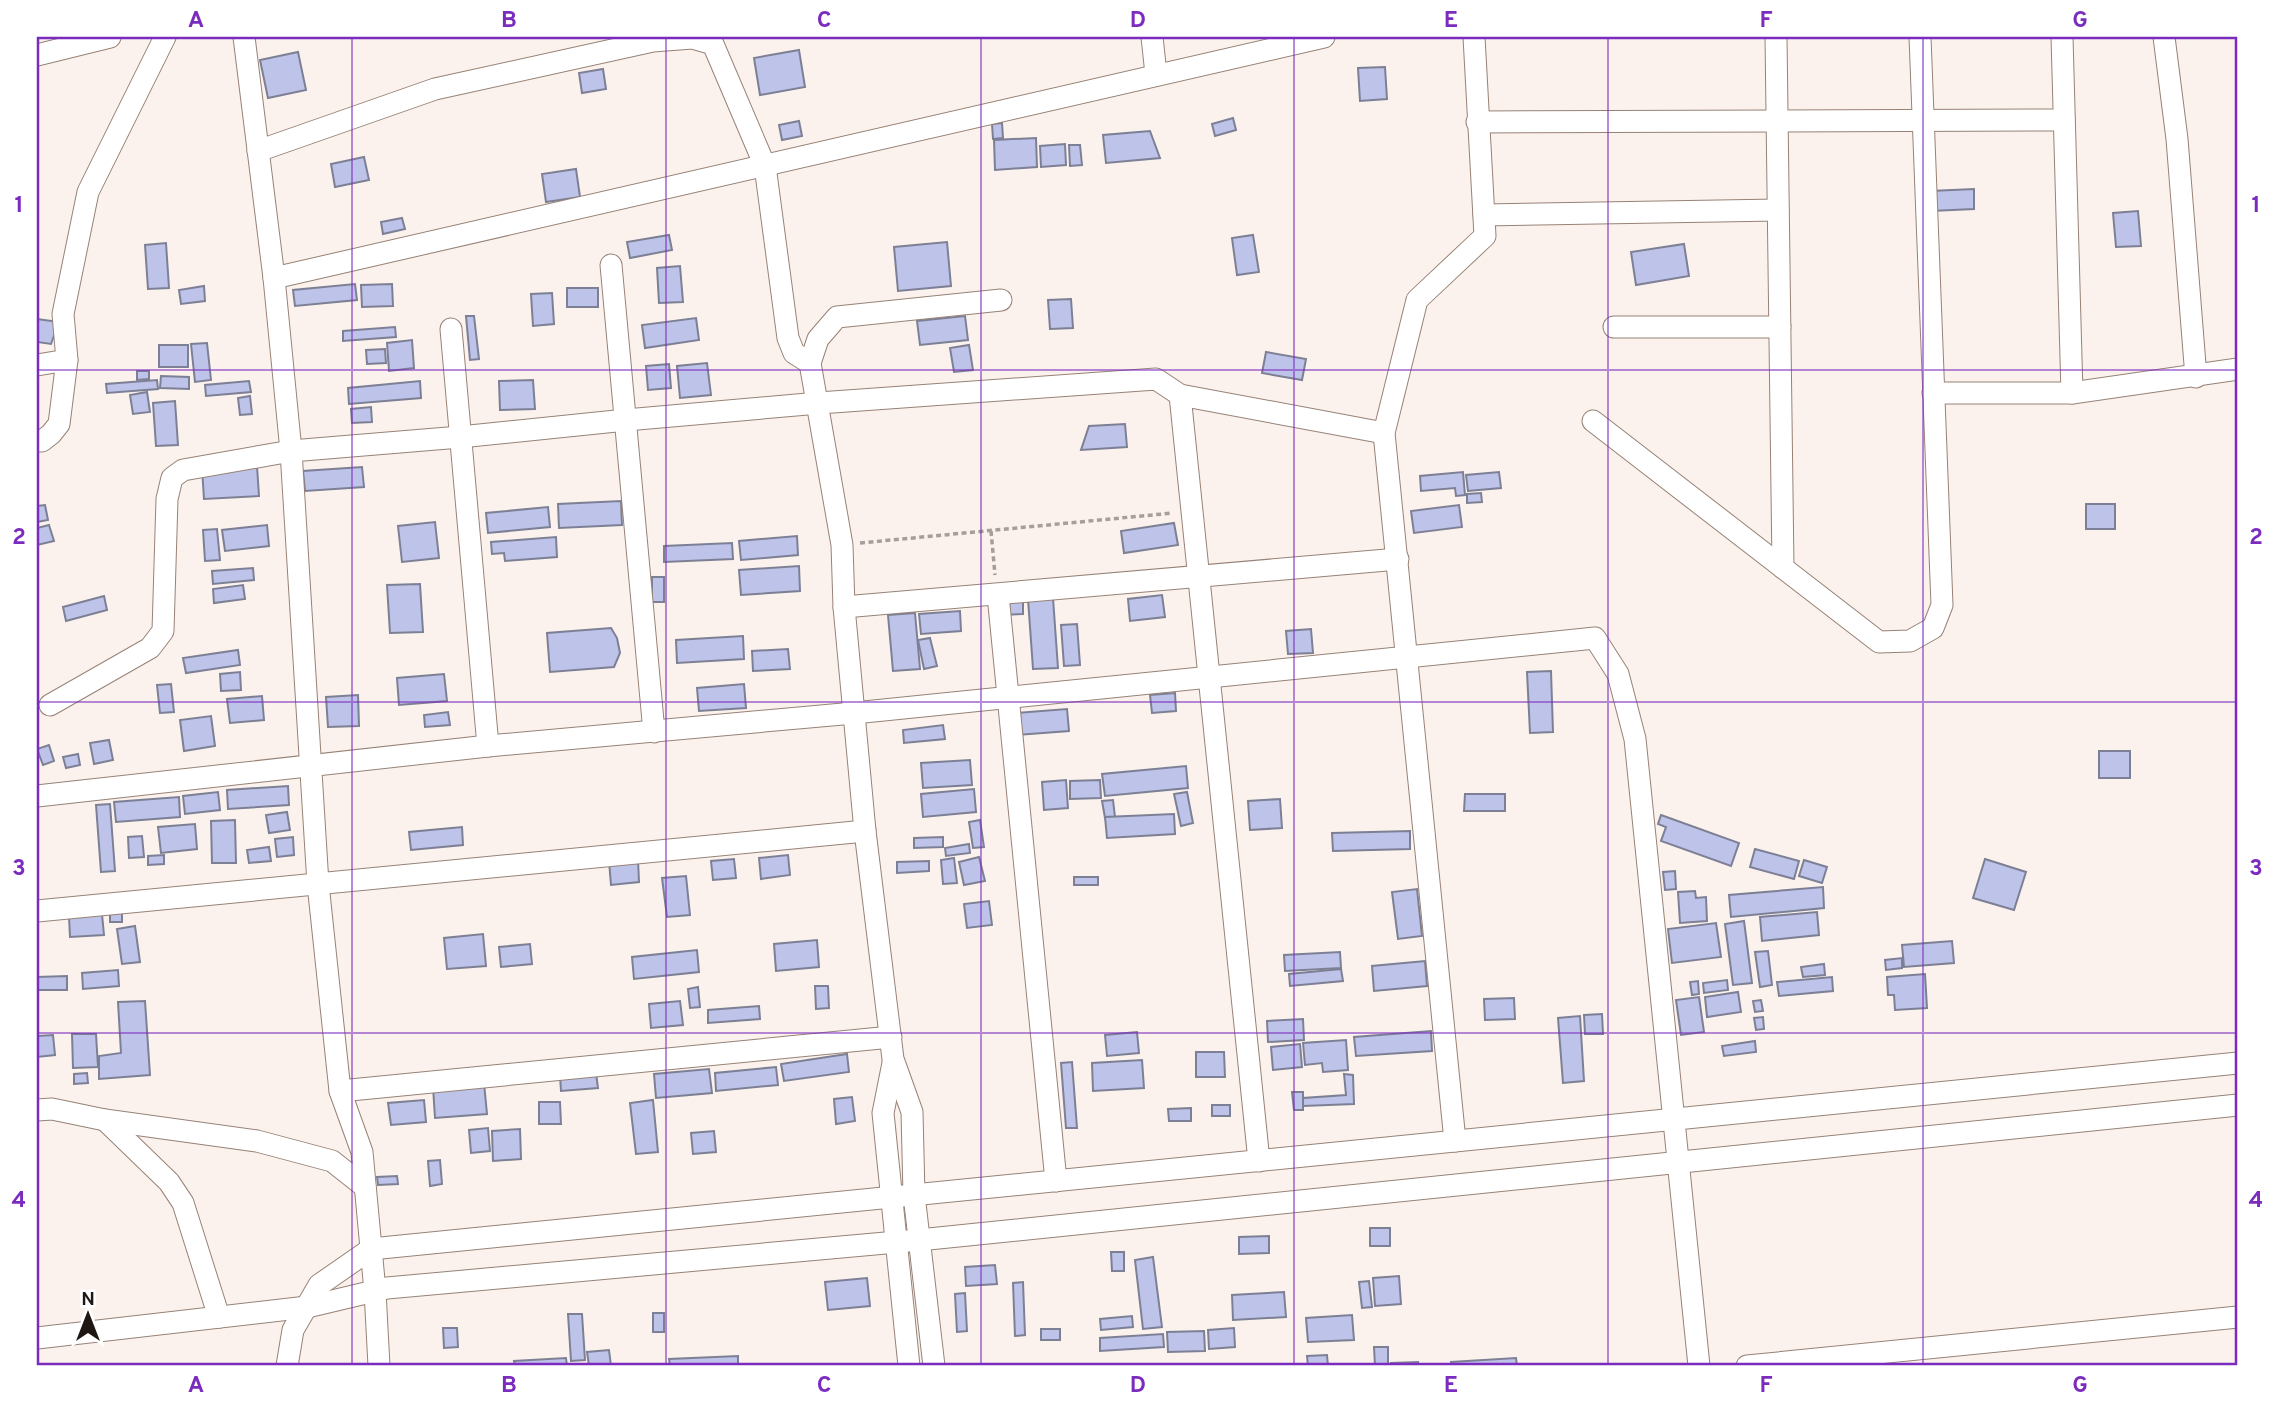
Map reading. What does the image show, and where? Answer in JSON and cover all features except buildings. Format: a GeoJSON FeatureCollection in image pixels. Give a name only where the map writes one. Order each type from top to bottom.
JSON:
{"type":"FeatureCollection","features":[{"type":"Feature","properties":{"kind":"street"},"geometry":{"type":"LineString","coordinates":[[37,55],[110,37]]}},
{"type":"Feature","properties":{"kind":"street"},"geometry":{"type":"LineString","coordinates":[[37,442],[51,434],[59,424],[67,360],[64,314],[88,192],[165,37]]}},
{"type":"Feature","properties":{"kind":"street"},"geometry":{"type":"LineString","coordinates":[[244,37],[274,278],[291,451],[318,884],[340,1091],[362,1152],[379,1366]]}},
{"type":"Feature","properties":{"kind":"street"},"geometry":{"type":"LineString","coordinates":[[258,151],[435,89],[653,41],[692,37],[713,44],[765,166],[788,338],[794,353],[810,363]]}},
{"type":"Feature","properties":{"kind":"street"},"geometry":{"type":"LineString","coordinates":[[1152,37],[1156,74]]}},
{"type":"Feature","properties":{"kind":"street"},"geometry":{"type":"LineString","coordinates":[[274,278],[1324,37]]}},
{"type":"Feature","properties":{"kind":"street"},"geometry":{"type":"LineString","coordinates":[[1455,1141],[1384,433],[1418,300],[1485,236],[1474,37]]}},
{"type":"Feature","properties":{"kind":"street"},"geometry":{"type":"LineString","coordinates":[[1776,37],[1783,568]]}},
{"type":"Feature","properties":{"kind":"street"},"geometry":{"type":"LineString","coordinates":[[1593,421],[1879,642],[1910,641],[1933,628],[1942,605],[1920,37]]}},
{"type":"Feature","properties":{"kind":"street"},"geometry":{"type":"LineString","coordinates":[[2062,37],[2072,393]]}},
{"type":"Feature","properties":{"kind":"street"},"geometry":{"type":"LineString","coordinates":[[2164,37],[2177,139],[2196,377]]}},
{"type":"Feature","properties":{"kind":"street"},"geometry":{"type":"LineString","coordinates":[[1477,122],[2064,120]]}},
{"type":"Feature","properties":{"kind":"street"},"geometry":{"type":"LineString","coordinates":[[1484,215],[1778,210]]}},
{"type":"Feature","properties":{"kind":"street"},"geometry":{"type":"LineString","coordinates":[[611,265],[654,732]]}},
{"type":"Feature","properties":{"kind":"street"},"geometry":{"type":"LineString","coordinates":[[934,1366],[914,1195],[912,1112],[893,1059],[865,831],[844,607],[842,545],[810,363],[818,339],[837,317],[1002,300]]}},
{"type":"Feature","properties":{"kind":"street"},"geometry":{"type":"LineString","coordinates":[[1614,327],[1780,327]]}},
{"type":"Feature","properties":{"kind":"street"},"geometry":{"type":"LineString","coordinates":[[451,329],[488,746]]}},
{"type":"Feature","properties":{"kind":"street"},"geometry":{"type":"LineString","coordinates":[[37,365],[67,360]]}},
{"type":"Feature","properties":{"kind":"street"},"geometry":{"type":"LineString","coordinates":[[1933,393],[2072,393],[2238,369]]}},
{"type":"Feature","properties":{"kind":"street"},"geometry":{"type":"LineString","coordinates":[[50,705],[150,648],[163,631],[167,499],[172,478],[183,470],[291,451],[818,403],[1156,379],[1180,395],[1384,433]]}},
{"type":"Feature","properties":{"kind":"street"},"geometry":{"type":"LineString","coordinates":[[1180,395],[1259,1161]]}},
{"type":"Feature","properties":{"kind":"street"},"geometry":{"type":"LineString","coordinates":[[844,607],[1398,559]]}},
{"type":"Feature","properties":{"kind":"street"},"geometry":{"type":"LineString","coordinates":[[998,595],[1056,1181]]}},
{"type":"Feature","properties":{"kind":"street"},"geometry":{"type":"LineString","coordinates":[[37,796],[488,746],[654,732],[1595,638],[1618,674],[1635,739],[1699,1366]]}},
{"type":"Feature","properties":{"kind":"street"},"geometry":{"type":"LineString","coordinates":[[37,911],[865,831]]}},
{"type":"Feature","properties":{"kind":"street"},"geometry":{"type":"LineString","coordinates":[[340,1091],[891,1037]]}},
{"type":"Feature","properties":{"kind":"street"},"geometry":{"type":"LineString","coordinates":[[893,1059],[883,1113],[909,1366]]}},
{"type":"Feature","properties":{"kind":"street"},"geometry":{"type":"LineString","coordinates":[[286,1366],[293,1330],[319,1285],[371,1249],[2238,1063]]}},
{"type":"Feature","properties":{"kind":"street"},"geometry":{"type":"LineString","coordinates":[[37,1338],[307,1307],[375,1291],[919,1240],[2238,1105]]}},
{"type":"Feature","properties":{"kind":"street"},"geometry":{"type":"LineString","coordinates":[[37,1111],[52,1109],[105,1120],[257,1141],[332,1161],[365,1187]]}},
{"type":"Feature","properties":{"kind":"street"},"geometry":{"type":"LineString","coordinates":[[105,1120],[169,1182],[183,1203],[219,1317]]}},
{"type":"Feature","properties":{"kind":"street"},"geometry":{"type":"LineString","coordinates":[[1747,1366],[2238,1317]]}},
{"type":"Feature","properties":{"kind":"path"},"geometry":{"type":"LineString","coordinates":[[842,545],[1192,511]]}},
{"type":"Feature","properties":{"kind":"path"},"geometry":{"type":"LineString","coordinates":[[991,530],[998,595]]}}]}
